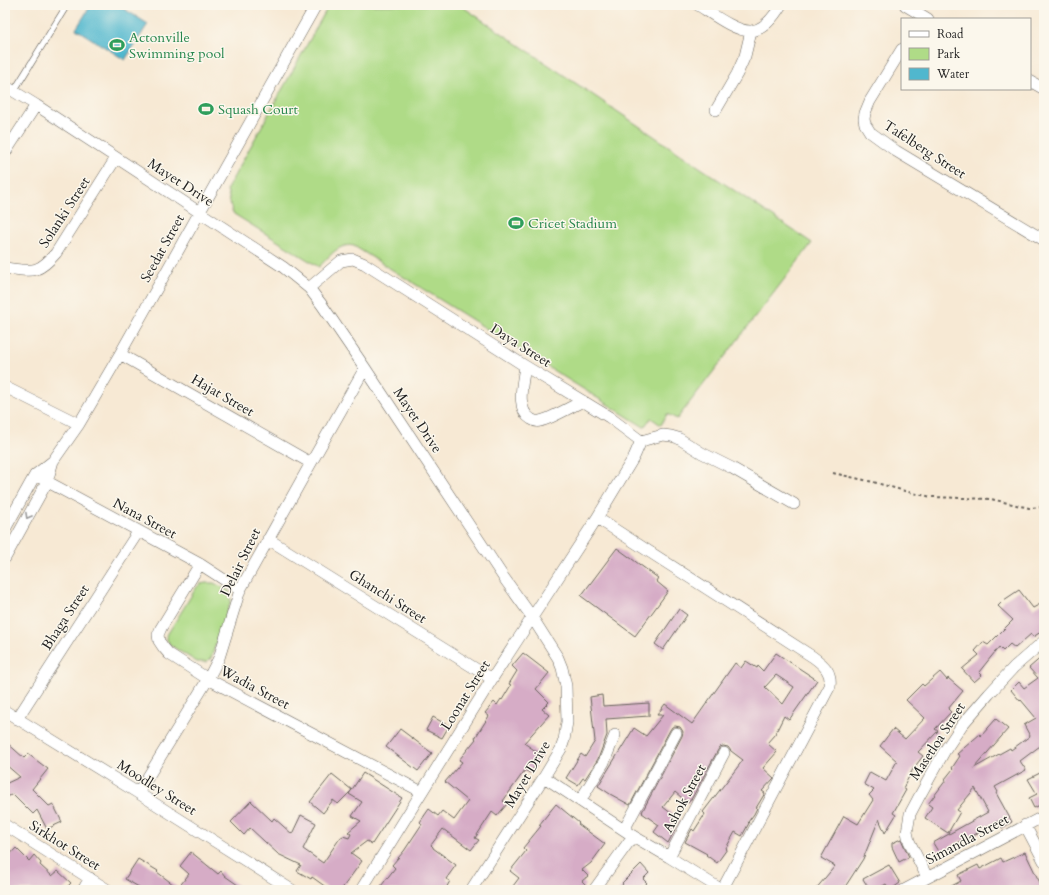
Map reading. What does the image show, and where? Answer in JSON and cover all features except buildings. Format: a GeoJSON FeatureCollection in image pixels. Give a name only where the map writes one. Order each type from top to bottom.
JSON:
{"type":"FeatureCollection","features":[{"type":"Feature","properties":{"kind":"street","name":"Seedat Street"},"geometry":{"type":"LineString","coordinates":[[5,529],[35,475],[53,461],[79,424],[120,354],[316,5]]}},
{"type":"Feature","properties":{"kind":"street"},"geometry":{"type":"LineString","coordinates":[[698,5],[733,26],[755,30],[768,23],[774,17],[781,5]]}},
{"type":"Feature","properties":{"kind":"street"},"geometry":{"type":"LineString","coordinates":[[905,5],[924,18]]}},
{"type":"Feature","properties":{"kind":"street"},"geometry":{"type":"LineString","coordinates":[[716,110],[737,74],[755,30]]}},
{"type":"Feature","properties":{"kind":"street","name":"Tafelberg Street"},"geometry":{"type":"LineString","coordinates":[[901,51],[870,101],[865,113],[865,124],[870,132],[896,151],[1044,240]]}},
{"type":"Feature","properties":{"kind":"street"},"geometry":{"type":"LineString","coordinates":[[1031,82],[1044,89]]}},
{"type":"Feature","properties":{"kind":"street","name":"Mayet Drive"},"geometry":{"type":"LineString","coordinates":[[9,89],[36,105],[283,267],[309,288],[365,368],[558,658],[566,686],[566,722],[564,740],[561,749],[471,890]]}},
{"type":"Feature","properties":{"kind":"street"},"geometry":{"type":"LineString","coordinates":[[5,153],[36,105]]}},
{"type":"Feature","properties":{"kind":"street","name":"Solanki Street"},"geometry":{"type":"LineString","coordinates":[[5,268],[30,271],[39,269],[47,264],[56,253],[116,158]]}},
{"type":"Feature","properties":{"kind":"street","name":"Daya Street"},"geometry":{"type":"LineString","coordinates":[[309,288],[341,261],[353,259],[365,264],[525,366],[609,417],[642,441]]}},
{"type":"Feature","properties":{"kind":"street","name":"Hajat Street"},"geometry":{"type":"LineString","coordinates":[[120,354],[311,463]]}},
{"type":"Feature","properties":{"kind":"street"},"geometry":{"type":"LineString","coordinates":[[525,366],[522,404],[528,417],[534,421],[541,421],[583,401]]}},
{"type":"Feature","properties":{"kind":"street","name":"Delair Street"},"geometry":{"type":"LineString","coordinates":[[138,793],[208,679],[219,658],[240,590],[365,368]]}},
{"type":"Feature","properties":{"kind":"street"},"geometry":{"type":"LineString","coordinates":[[5,387],[79,424]]}},
{"type":"Feature","properties":{"kind":"street"},"geometry":{"type":"LineString","coordinates":[[544,777],[628,833],[722,890],[830,686],[829,674],[822,663],[597,518],[642,441],[663,436],[678,438],[794,504]]}},
{"type":"Feature","properties":{"kind":"street","name":"Seedat Street"},"geometry":{"type":"LineString","coordinates":[[5,558],[47,482],[53,461]]}},
{"type":"Feature","properties":{"kind":"street","name":"Nana Street"},"geometry":{"type":"LineString","coordinates":[[35,475],[138,532],[200,564],[240,590]]}},
{"type":"Feature","properties":{"kind":"street","name":"Loonat Street"},"geometry":{"type":"LineString","coordinates":[[361,890],[492,679],[597,518]]}},
{"type":"Feature","properties":{"kind":"street","name":"Bhaga Street"},"geometry":{"type":"LineString","coordinates":[[17,719],[138,532]]}},
{"type":"Feature","properties":{"kind":"street","name":"Ghanchi Street"},"geometry":{"type":"LineString","coordinates":[[268,539],[492,679]]}},
{"type":"Feature","properties":{"kind":"street","name":"Wadia Street"},"geometry":{"type":"LineString","coordinates":[[200,564],[158,634],[159,641],[169,654],[208,679],[422,792]]}},
{"type":"Feature","properties":{"kind":"street","name":"Masetloa Street"},"geometry":{"type":"LineString","coordinates":[[927,878],[909,840],[907,832],[910,814],[944,752],[962,725],[1014,667],[1044,641]]}},
{"type":"Feature","properties":{"kind":"street","name":"Moodley Street"},"geometry":{"type":"LineString","coordinates":[[5,711],[292,890]]}},
{"type":"Feature","properties":{"kind":"street"},"geometry":{"type":"LineString","coordinates":[[594,890],[628,833],[676,733]]}},
{"type":"Feature","properties":{"kind":"street"},"geometry":{"type":"LineString","coordinates":[[580,801],[604,762],[614,735]]}},
{"type":"Feature","properties":{"kind":"street","name":"Ashok Street"},"geometry":{"type":"LineString","coordinates":[[669,857],[724,753]]}},
{"type":"Feature","properties":{"kind":"street","name":"Simandla Street"},"geometry":{"type":"LineString","coordinates":[[904,890],[1044,816]]}},
{"type":"Feature","properties":{"kind":"street","name":"Sirkhot Street"},"geometry":{"type":"LineString","coordinates":[[5,825],[108,890]]}},
{"type":"Feature","properties":{"kind":"street"},"geometry":{"type":"LineString","coordinates":[[1025,825],[1044,861]]}},
{"type":"Feature","properties":{"kind":"street"},"geometry":{"type":"LineString","coordinates":[[83,890],[90,878]]}},
{"type":"Feature","properties":{"kind":"lane"},"geometry":{"type":"LineString","coordinates":[[9,89],[67,5]]}},
{"type":"Feature","properties":{"kind":"path"},"geometry":{"type":"LineString","coordinates":[[833,473],[932,497],[990,499],[1029,508],[1044,507]]}},
{"type":"Feature","properties":{"kind":"green space","name":"Cricet Stadium"},"geometry":{"type":"Polygon","coordinates":[[[329,5],[460,5],[812,243],[677,419],[667,414],[661,425],[651,418],[644,427],[354,246],[343,246],[330,255],[319,267],[234,214],[227,189],[329,5]]]}},
{"type":"Feature","properties":{"kind":"green space"},"geometry":{"type":"Polygon","coordinates":[[[214,583],[229,591],[231,601],[211,658],[207,662],[197,662],[170,645],[167,640],[167,635],[196,588],[200,584],[214,583]]]}},
{"type":"Feature","properties":{"kind":"water","name":"Actonville Swimming pool"},"geometry":{"type":"Polygon","coordinates":[[[91,5],[118,5],[148,24],[125,60],[76,29],[91,5]]]}},
{"type":"Feature","properties":{"kind":"place","name":"Actonville Swimming pool"},"geometry":{"type":"Point","coordinates":[117,45]}},
{"type":"Feature","properties":{"kind":"place","name":"Squash Court"},"geometry":{"type":"Point","coordinates":[206,109]}},
{"type":"Feature","properties":{"kind":"place","name":"Cricet Stadium"},"geometry":{"type":"Point","coordinates":[516,223]}}]}
